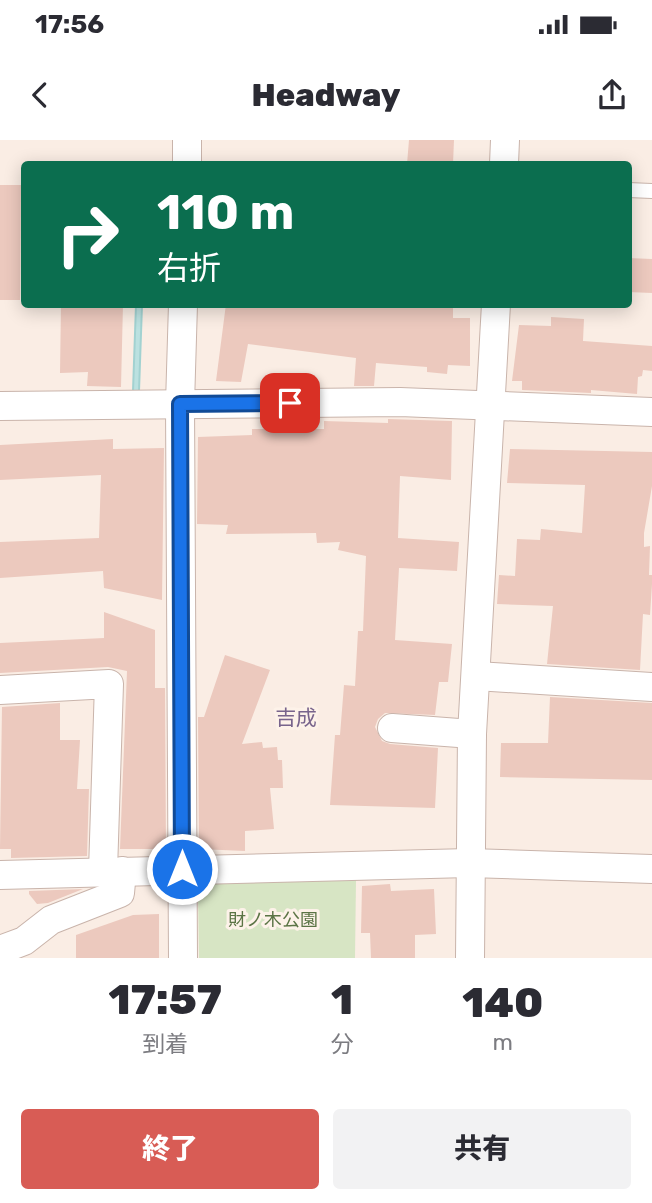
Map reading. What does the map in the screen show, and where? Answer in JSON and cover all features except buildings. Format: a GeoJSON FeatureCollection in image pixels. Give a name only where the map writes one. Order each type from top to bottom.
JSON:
{"type":"FeatureCollection","features":[{"type":"Feature","properties":{"kind":"street"},"geometry":{"type":"LineString","coordinates":[[187,140],[187,161]]}},
{"type":"Feature","properties":{"kind":"street"},"geometry":{"type":"LineString","coordinates":[[504,161],[505,140]]}},
{"type":"Feature","properties":{"kind":"street"},"geometry":{"type":"LineString","coordinates":[[183,308],[180,404],[183,958]]}},
{"type":"Feature","properties":{"kind":"street"},"geometry":{"type":"LineString","coordinates":[[470,958],[471,734],[496,308]]}},
{"type":"Feature","properties":{"kind":"street"},"geometry":{"type":"LineString","coordinates":[[0,406],[400,402],[652,412]]}},
{"type":"Feature","properties":{"kind":"street"},"geometry":{"type":"LineString","coordinates":[[476,676],[652,687]]}},
{"type":"Feature","properties":{"kind":"street"},"geometry":{"type":"LineString","coordinates":[[0,690],[109,684],[113,871],[120,894],[51,920],[24,941],[0,950]]}},
{"type":"Feature","properties":{"kind":"street"},"geometry":{"type":"LineString","coordinates":[[392,728],[471,734]]}},
{"type":"Feature","properties":{"kind":"street"},"geometry":{"type":"LineString","coordinates":[[0,875],[469,863],[652,869]]}},
{"type":"Feature","properties":{"kind":"lane"},"geometry":{"type":"LineString","coordinates":[[632,190],[652,191]]}},
{"type":"Feature","properties":{"kind":"green space","name":"財ノ木公園"},"geometry":{"type":"Polygon","coordinates":[[[356,880],[355,958],[199,958],[198,894],[208,884],[356,880]]]}},
{"type":"Feature","properties":{"kind":"water"},"geometry":{"type":"Polygon","coordinates":[[[136,308],[142,308],[139,391],[133,391],[136,308]]]}},
{"type":"Feature","properties":{"kind":"district","name":"吉成"},"geometry":{"type":"Point","coordinates":[296,718]}},
{"type":"Feature","properties":{"kind":"route"},"geometry":{"type":"LineString","coordinates":[[182,869],[180,404],[290,403]]}}]}
